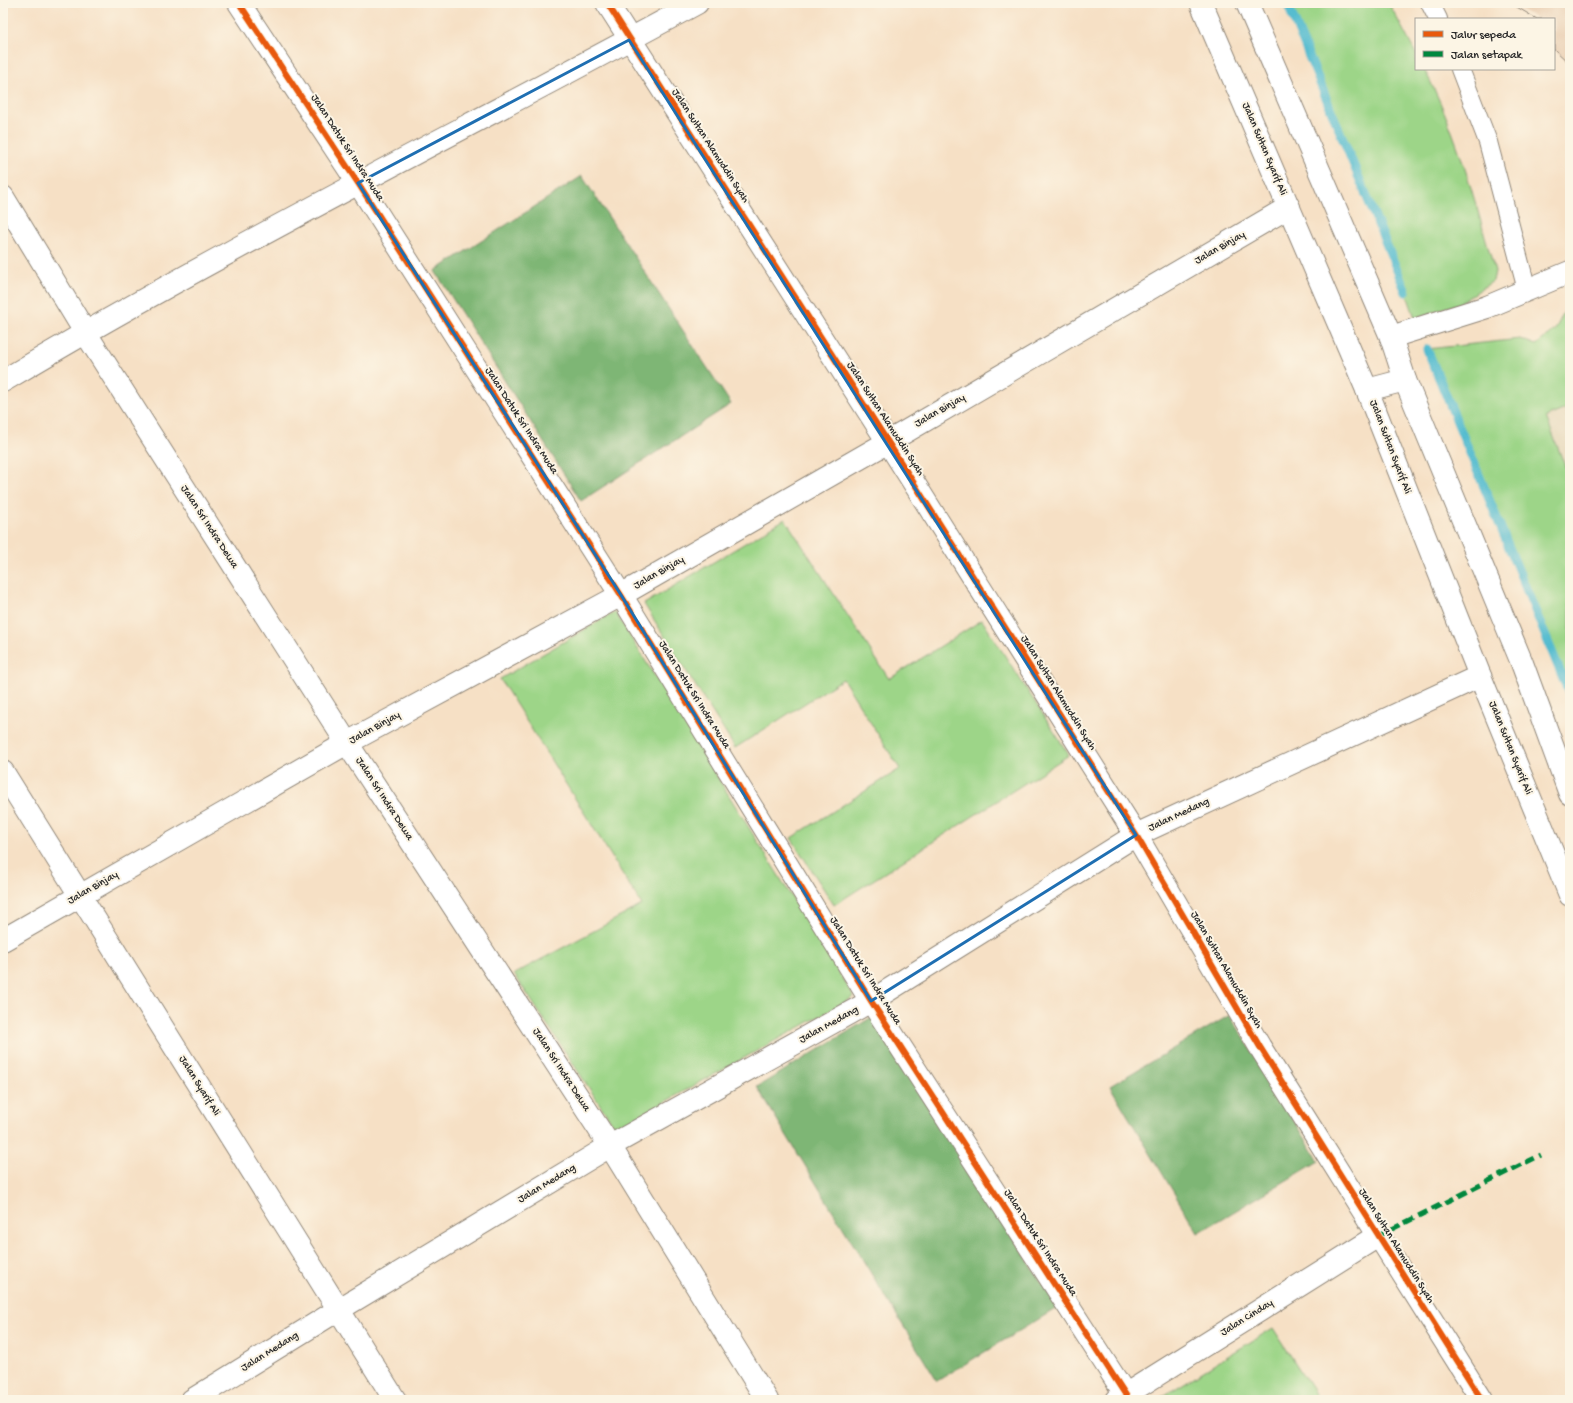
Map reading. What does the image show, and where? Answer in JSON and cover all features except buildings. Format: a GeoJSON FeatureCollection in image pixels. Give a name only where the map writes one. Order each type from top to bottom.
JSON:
{"type":"FeatureCollection","features":[{"type":"Feature","properties":{"kind":"street","name":"Jalan Datuk Sri Indra Muda"},"geometry":{"type":"LineString","coordinates":[[239,3],[358,183],[620,595],[871,1001],[1124,1398]]}},
{"type":"Feature","properties":{"kind":"street","name":"Jalan Sultan Alamuddin Syah"},"geometry":{"type":"LineString","coordinates":[[607,3],[629,40],[888,442],[1136,835],[1260,1047],[1482,1400]]}},
{"type":"Feature","properties":{"kind":"street"},"geometry":{"type":"LineString","coordinates":[[3,381],[85,332],[358,183],[697,3]]}},
{"type":"Feature","properties":{"kind":"street","name":"Jalan Sultan Syarif Ali"},"geometry":{"type":"LineString","coordinates":[[1202,3],[1367,390],[1480,676],[1570,895]]}},
{"type":"Feature","properties":{"kind":"street"},"geometry":{"type":"LineString","coordinates":[[1248,3],[1391,337],[1405,380],[1522,663],[1570,794]]}},
{"type":"Feature","properties":{"kind":"street","name":"Jalan Sri Indra Dewa"},"geometry":{"type":"LineString","coordinates":[[3,197],[85,332],[348,743],[610,1146],[767,1400]]}},
{"type":"Feature","properties":{"kind":"street","name":"Jalan Binjay"},"geometry":{"type":"LineString","coordinates":[[3,940],[80,894],[348,743],[620,595],[888,442],[1289,207]]}},
{"type":"Feature","properties":{"kind":"street"},"geometry":{"type":"LineString","coordinates":[[1391,337],[1487,307],[1570,272]]}},
{"type":"Feature","properties":{"kind":"street"},"geometry":{"type":"LineString","coordinates":[[1367,390],[1405,380]]}},
{"type":"Feature","properties":{"kind":"street","name":"Jalan Medang"},"geometry":{"type":"LineString","coordinates":[[192,1400],[610,1146],[871,1001],[1136,835],[1480,676]]}},
{"type":"Feature","properties":{"kind":"street","name":"Jalan Syarif Ali"},"geometry":{"type":"LineString","coordinates":[[3,772],[395,1400]]}},
{"type":"Feature","properties":{"kind":"street","name":"Jalan Cinday"},"geometry":{"type":"LineString","coordinates":[[1124,1398],[1378,1236]]}},
{"type":"Feature","properties":{"kind":"lane"},"geometry":{"type":"LineString","coordinates":[[1430,3],[1438,18]]}},
{"type":"Feature","properties":{"kind":"lane"},"geometry":{"type":"LineString","coordinates":[[1460,70],[1488,142],[1528,290]]}},
{"type":"Feature","properties":{"kind":"highlighted area"},"geometry":{"type":"Polygon","coordinates":[[[629,40],[1136,835],[871,1001],[621,595],[358,183],[629,40]]]}},
{"type":"Feature","properties":{"kind":"shaded area"},"geometry":{"type":"Polygon","coordinates":[[[1570,407],[1570,479],[1546,417],[1570,407]]]}},
{"type":"Feature","properties":{"kind":"green space"},"geometry":{"type":"Polygon","coordinates":[[[1287,3],[1389,3],[1415,52],[1415,70],[1424,70],[1447,118],[1465,168],[1495,271],[1493,281],[1460,303],[1415,318],[1406,292],[1287,3]]]}},
{"type":"Feature","properties":{"kind":"green space"},"geometry":{"type":"Polygon","coordinates":[[[582,176],[731,404],[581,501],[435,271],[582,176]]]}},
{"type":"Feature","properties":{"kind":"green space"},"geometry":{"type":"Polygon","coordinates":[[[1570,300],[1570,407],[1546,417],[1570,479],[1570,699],[1427,349],[1520,339],[1536,345],[1555,330],[1570,300]]]}},
{"type":"Feature","properties":{"kind":"green space"},"geometry":{"type":"Polygon","coordinates":[[[785,519],[889,679],[982,620],[1069,755],[834,905],[791,838],[900,769],[843,679],[735,748],[644,604],[785,519]]]}},
{"type":"Feature","properties":{"kind":"green space"},"geometry":{"type":"Polygon","coordinates":[[[615,612],[854,997],[616,1129],[514,974],[642,905],[500,679],[615,612]]]}},
{"type":"Feature","properties":{"kind":"green space"},"geometry":{"type":"Polygon","coordinates":[[[877,1014],[1057,1308],[937,1381],[757,1087],[877,1014]]]}},
{"type":"Feature","properties":{"kind":"green space"},"geometry":{"type":"Polygon","coordinates":[[[1230,1015],[1319,1161],[1198,1233],[1110,1086],[1230,1015]]]}},
{"type":"Feature","properties":{"kind":"green space"},"geometry":{"type":"Polygon","coordinates":[[[1273,1328],[1319,1400],[1157,1400],[1273,1328]]]}},
{"type":"Feature","properties":{"kind":"waterway"},"geometry":{"type":"LineString","coordinates":[[1287,3],[1406,292]]}},
{"type":"Feature","properties":{"kind":"waterway"},"geometry":{"type":"LineString","coordinates":[[1427,349],[1570,695]]}},
{"type":"Feature","properties":{"kind":"marked path"},"geometry":{"type":"LineString","coordinates":[[1378,1236],[1541,1155]]}},
{"type":"Feature","properties":{"kind":"cycle path"},"geometry":{"type":"LineString","coordinates":[[239,3],[358,183],[621,595],[871,1001],[1129,1400]]}},
{"type":"Feature","properties":{"kind":"cycle path"},"geometry":{"type":"LineString","coordinates":[[607,3],[888,442],[1136,835],[1260,1047],[1482,1400]]}}]}
